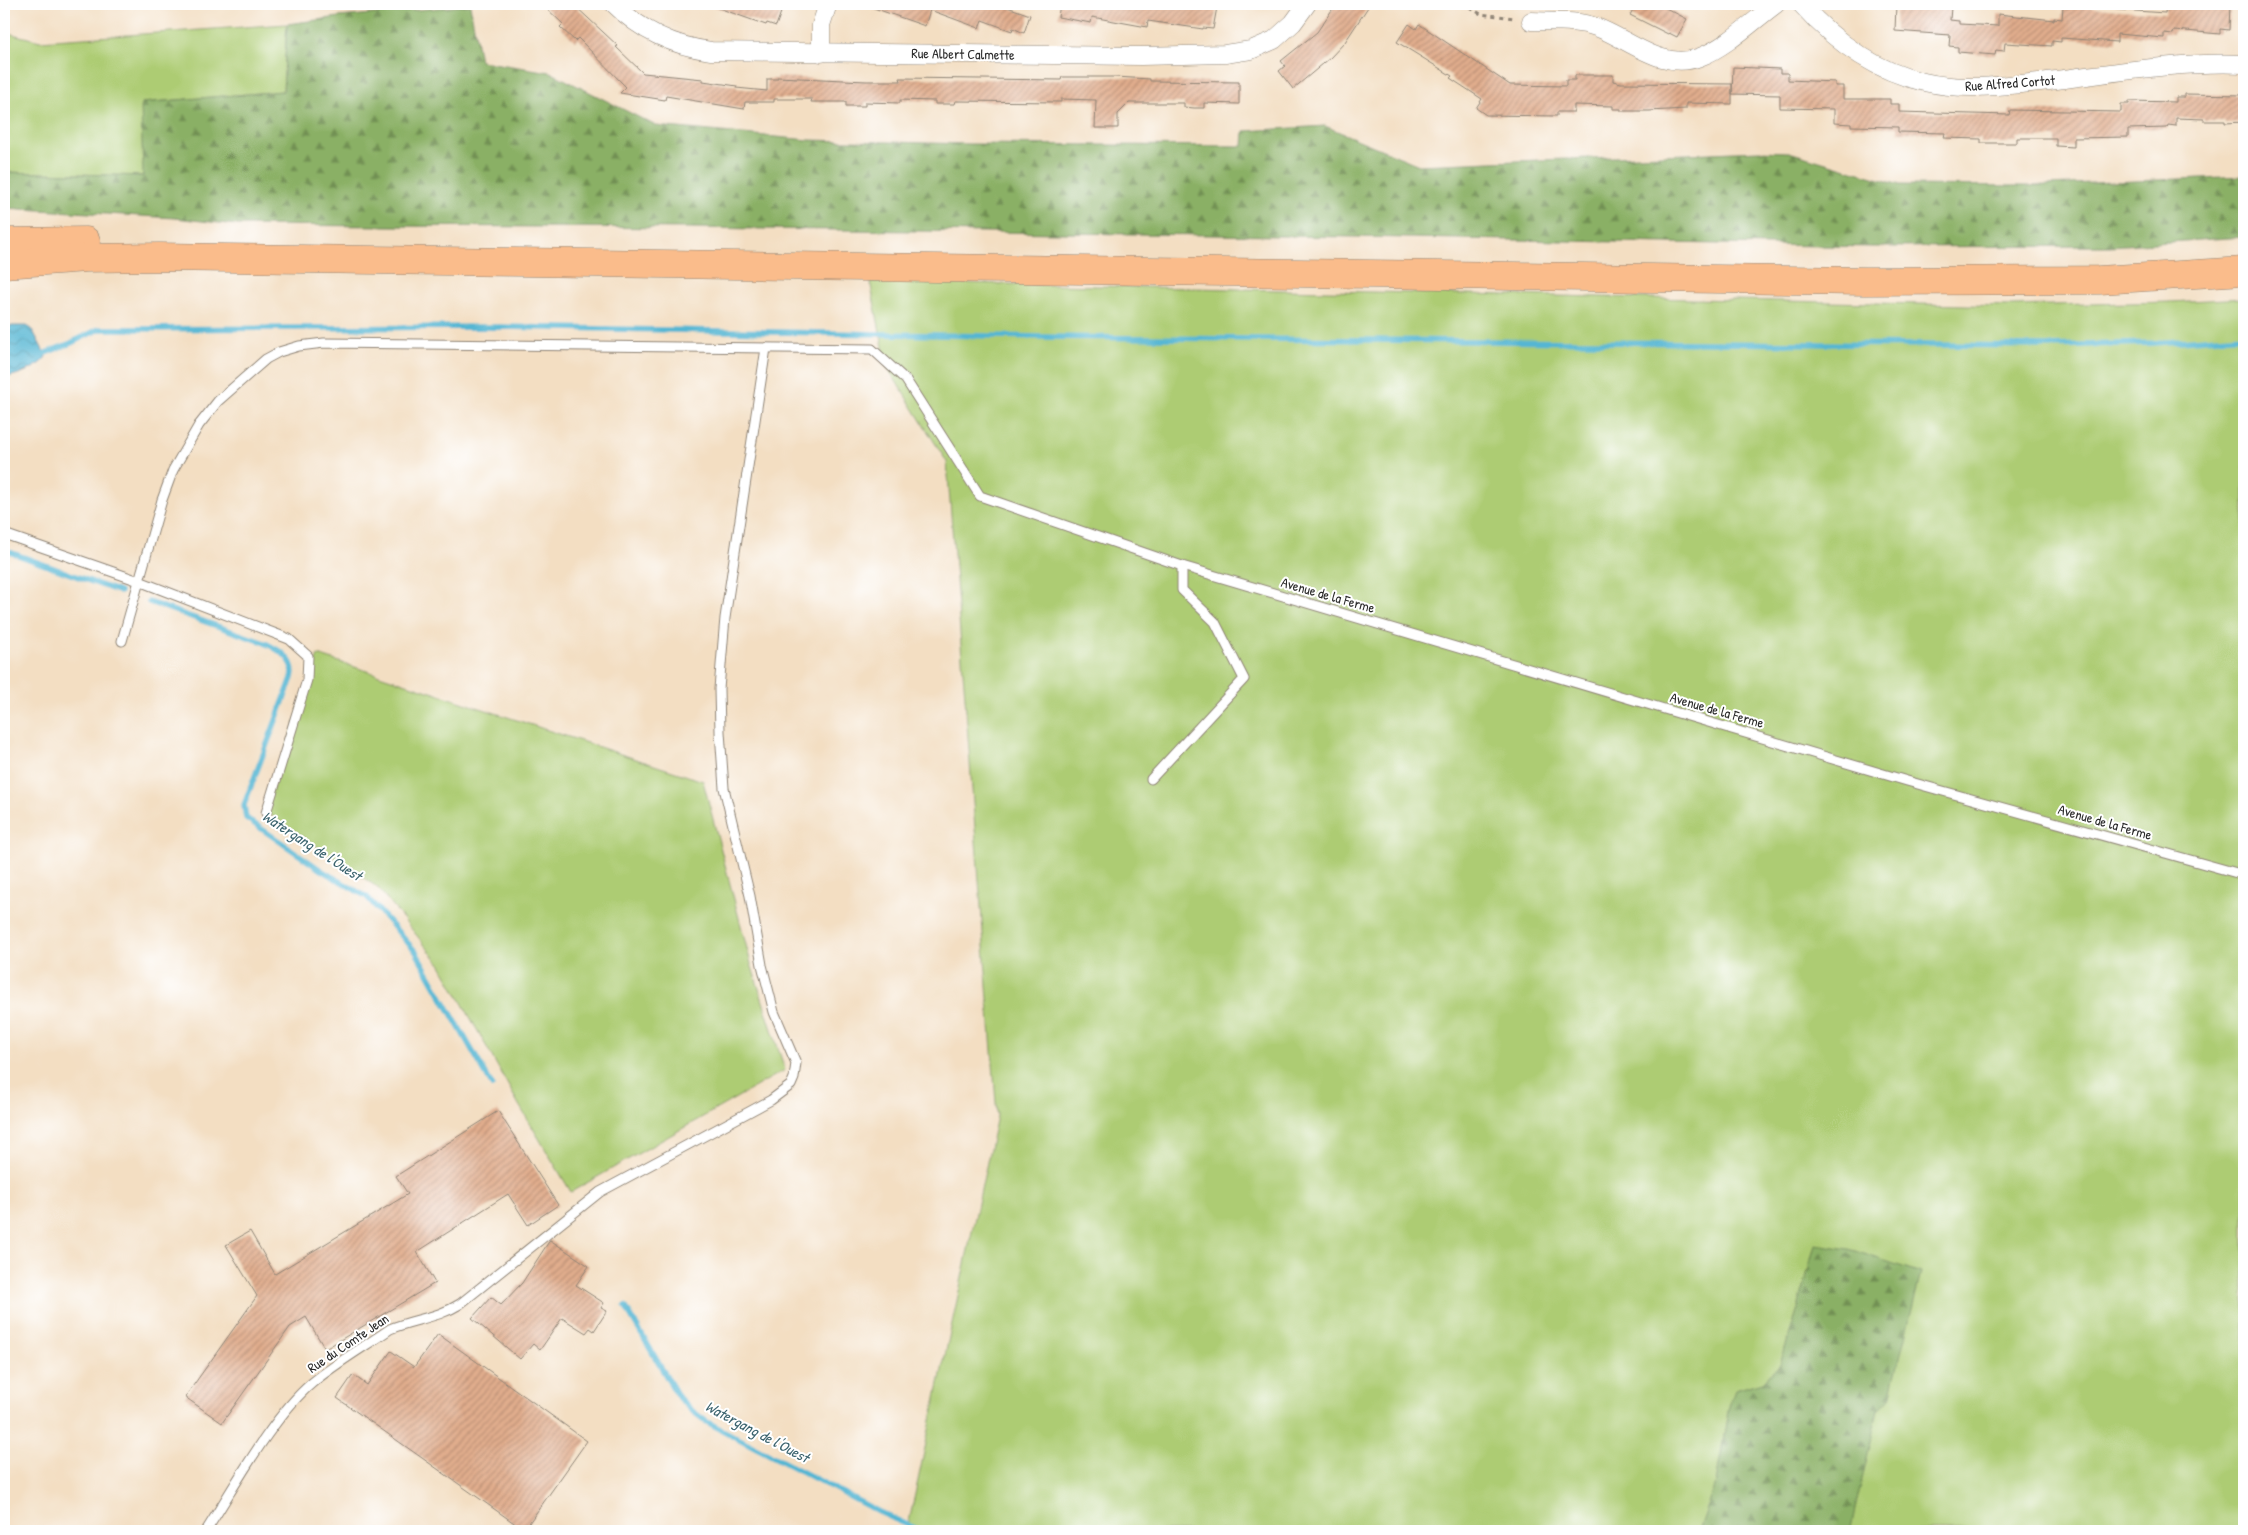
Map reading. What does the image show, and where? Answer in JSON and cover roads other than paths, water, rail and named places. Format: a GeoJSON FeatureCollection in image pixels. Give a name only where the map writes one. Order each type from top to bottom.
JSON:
{"type":"FeatureCollection","features":[{"type":"Feature","properties":{"kind":"main road"},"geometry":{"type":"LineString","coordinates":[[4,242],[330,243],[1873,265],[2065,265],[2158,261],[2244,254]]}},
{"type":"Feature","properties":{"kind":"main road"},"geometry":{"type":"LineString","coordinates":[[4,264],[86,258],[159,257],[1865,281],[2090,281],[2244,271]]}},
{"type":"Feature","properties":{"kind":"street","name":"Rue Albert Calmette"},"geometry":{"type":"LineString","coordinates":[[614,4],[651,33],[692,48],[726,52],[1141,56],[1236,53],[1251,50],[1274,40],[1293,23],[1307,4]]}},
{"type":"Feature","properties":{"kind":"street"},"geometry":{"type":"LineString","coordinates":[[821,52],[822,25],[828,4]]}},
{"type":"Feature","properties":{"kind":"street"},"geometry":{"type":"LineString","coordinates":[[1531,20],[1587,25],[1605,31],[1658,57],[1685,60],[1700,57],[1714,50],[1776,4]]}},
{"type":"Feature","properties":{"kind":"street","name":"Rue Alfred Cortot"},"geometry":{"type":"LineString","coordinates":[[1801,4],[1826,30],[1859,55],[1901,74],[1935,84],[1987,87],[2186,66],[2244,64]]}},
{"type":"Feature","properties":{"kind":"lane","name":"Avenue de la Ferme"},"geometry":{"type":"LineString","coordinates":[[122,641],[162,500],[185,447],[198,425],[218,401],[245,376],[279,352],[299,346],[324,343],[872,349],[906,380],[980,496],[1182,566],[1907,781],[2244,875]]}},
{"type":"Feature","properties":{"kind":"lane","name":"Rue du Comte Jean"},"geometry":{"type":"LineString","coordinates":[[206,1531],[269,1434],[293,1403],[312,1384],[390,1329],[402,1324],[440,1315],[460,1304],[575,1211],[613,1184],[778,1096],[790,1085],[796,1071],[793,1054],[774,1012],[762,965],[747,883],[724,788],[720,739],[719,689],[725,618],[766,348]]}},
{"type":"Feature","properties":{"kind":"lane"},"geometry":{"type":"LineString","coordinates":[[4,534],[140,581],[289,639],[308,656],[307,680],[266,813]]}},
{"type":"Feature","properties":{"kind":"lane"},"geometry":{"type":"LineString","coordinates":[[1151,779],[1244,679],[1214,622],[1182,590],[1182,566]]}},
{"type":"Feature","properties":{"kind":"water"},"geometry":{"type":"Polygon","coordinates":[[[4,326],[27,326],[33,331],[46,357],[32,368],[4,378],[4,326]]]}},
{"type":"Feature","properties":{"kind":"waterway"},"geometry":{"type":"LineString","coordinates":[[38,356],[99,329],[500,327],[1043,337],[2049,346],[2154,343],[2244,336]]}},
{"type":"Feature","properties":{"kind":"waterway","name":"Watergang de l'Ouest"},"geometry":{"type":"LineString","coordinates":[[4,550],[120,592]]}},
{"type":"Feature","properties":{"kind":"waterway","name":"Watergang de l'Ouest"},"geometry":{"type":"LineString","coordinates":[[149,602],[265,643],[281,652],[289,660],[293,671],[292,678],[244,805],[246,818],[321,870],[367,897],[416,952],[492,1085]]}},
{"type":"Feature","properties":{"kind":"waterway","name":"Watergang de l'Ouest"},"geometry":{"type":"LineString","coordinates":[[625,1306],[679,1398],[691,1410],[707,1422],[879,1512],[921,1531]]}}]}
